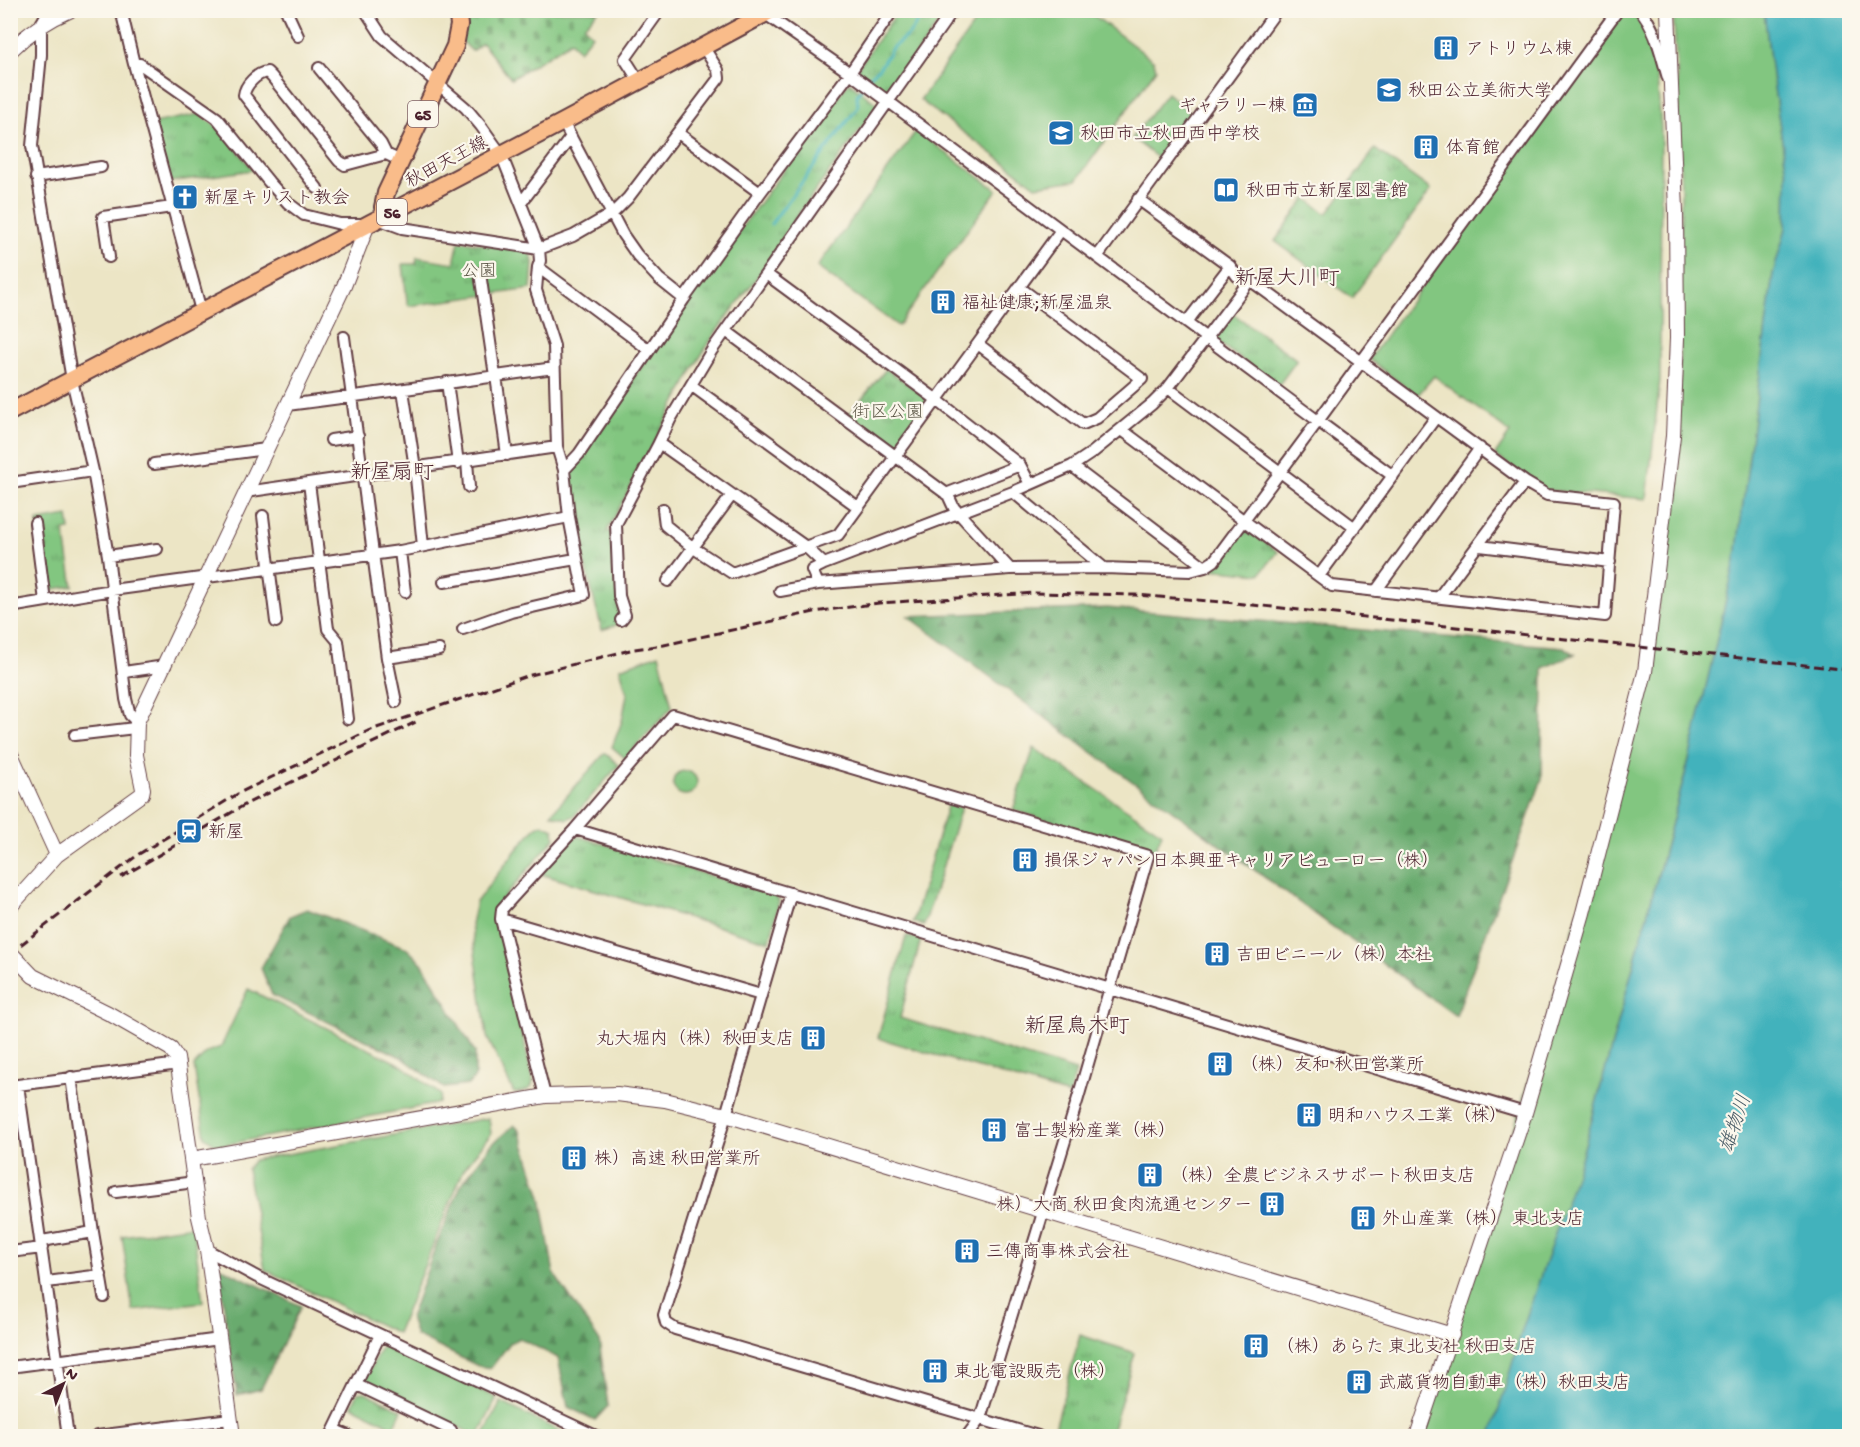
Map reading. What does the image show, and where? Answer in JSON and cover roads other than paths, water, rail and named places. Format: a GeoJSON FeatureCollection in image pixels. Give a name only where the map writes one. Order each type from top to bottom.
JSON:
{"type":"FeatureCollection","features":[{"type":"Feature","properties":{"kind":"main road","name":"65"},"geometry":{"type":"LineString","coordinates":[[377,219],[383,207],[394,158],[438,83],[455,46],[459,25],[457,10]]}},
{"type":"Feature","properties":{"kind":"main road","name":"秋田天王線"},"geometry":{"type":"LineString","coordinates":[[10,412],[501,154],[567,130],[639,81],[704,48],[766,12]]}},
{"type":"Feature","properties":{"kind":"street"},"geometry":{"type":"LineString","coordinates":[[10,51],[40,24],[49,10]]}},
{"type":"Feature","properties":{"kind":"street"},"geometry":{"type":"LineString","coordinates":[[40,24],[71,10]]}},
{"type":"Feature","properties":{"kind":"street"},"geometry":{"type":"LineString","coordinates":[[121,10],[201,312]]}},
{"type":"Feature","properties":{"kind":"street"},"geometry":{"type":"LineString","coordinates":[[286,10],[298,36]]}},
{"type":"Feature","properties":{"kind":"street"},"geometry":{"type":"LineString","coordinates":[[365,10],[382,36],[466,108],[501,154],[539,249],[540,261],[536,290],[554,346],[557,447],[564,470],[569,517],[584,596],[511,612],[464,628]]}},
{"type":"Feature","properties":{"kind":"street"},"geometry":{"type":"LineString","coordinates":[[639,81],[625,59],[660,10]]}},
{"type":"Feature","properties":{"kind":"street"},"geometry":{"type":"LineString","coordinates":[[564,470],[579,454],[648,349],[760,193],[853,76],[893,10]]}},
{"type":"Feature","properties":{"kind":"street"},"geometry":{"type":"LineString","coordinates":[[621,620],[625,615],[619,596],[616,524],[659,443],[691,385],[726,331],[884,99],[953,10]]}},
{"type":"Feature","properties":{"kind":"street"},"geometry":{"type":"LineString","coordinates":[[1097,257],[1277,10]]}},
{"type":"Feature","properties":{"kind":"street"},"geometry":{"type":"LineString","coordinates":[[780,591],[818,584],[1010,569],[1104,568],[1190,571],[1205,567],[1214,561],[1618,10]]}},
{"type":"Feature","properties":{"kind":"street"},"geometry":{"type":"LineString","coordinates":[[1640,10],[1653,33],[1671,87]]}},
{"type":"Feature","properties":{"kind":"street"},"geometry":{"type":"LineString","coordinates":[[1417,1437],[1525,1113],[1583,913],[1645,672],[1673,436],[1676,360],[1676,211],[1668,10]]}},
{"type":"Feature","properties":{"kind":"street"},"geometry":{"type":"LineString","coordinates":[[766,12],[1393,476]]}},
{"type":"Feature","properties":{"kind":"street"},"geometry":{"type":"LineString","coordinates":[[40,24],[41,55],[32,146],[36,177],[72,380],[93,471],[108,556],[126,699],[130,715],[136,725]]}},
{"type":"Feature","properties":{"kind":"street"},"geometry":{"type":"LineString","coordinates":[[134,64],[140,64],[217,118],[269,182],[304,215],[340,224],[377,219],[402,228],[539,249],[573,236],[613,213],[642,182],[719,78],[718,70],[704,48]]}},
{"type":"Feature","properties":{"kind":"street"},"geometry":{"type":"LineString","coordinates":[[319,68],[394,158]]}},
{"type":"Feature","properties":{"kind":"street"},"geometry":{"type":"LineString","coordinates":[[317,188],[244,95],[245,88],[262,72],[267,72],[272,77],[339,161],[345,165],[394,158]]}},
{"type":"Feature","properties":{"kind":"street"},"geometry":{"type":"LineString","coordinates":[[520,203],[567,130],[623,234],[637,255],[659,279],[684,299]]}},
{"type":"Feature","properties":{"kind":"street"},"geometry":{"type":"LineString","coordinates":[[678,133],[760,193]]}},
{"type":"Feature","properties":{"kind":"street"},"geometry":{"type":"LineString","coordinates":[[36,177],[101,167]]}},
{"type":"Feature","properties":{"kind":"street"},"geometry":{"type":"LineString","coordinates":[[1122,430],[1332,586],[1605,616],[1614,502],[1547,495],[1526,482],[1250,280],[1237,276],[1230,266],[1138,199]]}},
{"type":"Feature","properties":{"kind":"street"},"geometry":{"type":"LineString","coordinates":[[110,257],[103,217],[172,207]]}},
{"type":"Feature","properties":{"kind":"street"},"geometry":{"type":"LineString","coordinates":[[10,907],[57,855],[142,794],[136,755],[136,725],[377,219]]}},
{"type":"Feature","properties":{"kind":"street"},"geometry":{"type":"LineString","coordinates":[[663,509],[664,525],[692,547],[732,573],[838,535],[1061,230]]}},
{"type":"Feature","properties":{"kind":"street"},"geometry":{"type":"LineString","coordinates":[[1186,323],[1230,266]]}},
{"type":"Feature","properties":{"kind":"street"},"geometry":{"type":"LineString","coordinates":[[538,267],[648,349]]}},
{"type":"Feature","properties":{"kind":"street"},"geometry":{"type":"LineString","coordinates":[[480,273],[507,455]]}},
{"type":"Feature","properties":{"kind":"street"},"geometry":{"type":"LineString","coordinates":[[766,274],[937,400],[1020,465],[1030,484]]}},
{"type":"Feature","properties":{"kind":"street"},"geometry":{"type":"LineString","coordinates":[[818,584],[812,570],[824,564],[960,514],[1072,466],[1122,430],[1168,388],[1250,280]]}},
{"type":"Feature","properties":{"kind":"street"},"geometry":{"type":"LineString","coordinates":[[978,344],[1083,424],[1098,418],[1142,379],[1019,287]]}},
{"type":"Feature","properties":{"kind":"street"},"geometry":{"type":"LineString","coordinates":[[726,331],[946,494],[960,514],[1010,569]]}},
{"type":"Feature","properties":{"kind":"street"},"geometry":{"type":"LineString","coordinates":[[344,337],[387,658],[396,702]]}},
{"type":"Feature","properties":{"kind":"street"},"geometry":{"type":"LineString","coordinates":[[287,405],[353,398],[447,382],[554,368]]}},
{"type":"Feature","properties":{"kind":"street"},"geometry":{"type":"LineString","coordinates":[[447,382],[469,487]]}},
{"type":"Feature","properties":{"kind":"street"},"geometry":{"type":"LineString","coordinates":[[691,385],[858,507]]}},
{"type":"Feature","properties":{"kind":"street"},"geometry":{"type":"LineString","coordinates":[[1168,388],[1355,528]]}},
{"type":"Feature","properties":{"kind":"street"},"geometry":{"type":"LineString","coordinates":[[403,390],[415,468],[423,546]]}},
{"type":"Feature","properties":{"kind":"street"},"geometry":{"type":"LineString","coordinates":[[1319,576],[1436,417]]}},
{"type":"Feature","properties":{"kind":"street"},"geometry":{"type":"LineString","coordinates":[[331,440],[358,436]]}},
{"type":"Feature","properties":{"kind":"street"},"geometry":{"type":"LineString","coordinates":[[659,443],[806,547],[824,564]]}},
{"type":"Feature","properties":{"kind":"street"},"geometry":{"type":"LineString","coordinates":[[245,492],[557,447]]}},
{"type":"Feature","properties":{"kind":"street"},"geometry":{"type":"LineString","coordinates":[[1376,591],[1480,448]]}},
{"type":"Feature","properties":{"kind":"street"},"geometry":{"type":"LineString","coordinates":[[154,464],[266,449]]}},
{"type":"Feature","properties":{"kind":"street"},"geometry":{"type":"LineString","coordinates":[[946,494],[1020,465]]}},
{"type":"Feature","properties":{"kind":"street"},"geometry":{"type":"LineString","coordinates":[[1072,466],[1205,567]]}},
{"type":"Feature","properties":{"kind":"street"},"geometry":{"type":"LineString","coordinates":[[10,483],[93,471]]}},
{"type":"Feature","properties":{"kind":"street"},"geometry":{"type":"LineString","coordinates":[[1439,597],[1480,546],[1526,482]]}},
{"type":"Feature","properties":{"kind":"street"},"geometry":{"type":"LineString","coordinates":[[309,483],[328,629],[338,641],[348,719]]}},
{"type":"Feature","properties":{"kind":"street"},"geometry":{"type":"LineString","coordinates":[[1013,492],[1104,568]]}},
{"type":"Feature","properties":{"kind":"street"},"geometry":{"type":"LineString","coordinates":[[668,581],[732,495]]}},
{"type":"Feature","properties":{"kind":"street"},"geometry":{"type":"LineString","coordinates":[[263,516],[276,622]]}},
{"type":"Feature","properties":{"kind":"street"},"geometry":{"type":"LineString","coordinates":[[10,607],[112,590],[400,550],[569,517]]}},
{"type":"Feature","properties":{"kind":"street"},"geometry":{"type":"LineString","coordinates":[[35,523],[45,601]]}},
{"type":"Feature","properties":{"kind":"street"},"geometry":{"type":"LineString","coordinates":[[1480,546],[1610,562]]}},
{"type":"Feature","properties":{"kind":"street"},"geometry":{"type":"LineString","coordinates":[[108,556],[157,549]]}},
{"type":"Feature","properties":{"kind":"street"},"geometry":{"type":"LineString","coordinates":[[400,550],[405,592]]}},
{"type":"Feature","properties":{"kind":"street"},"geometry":{"type":"LineString","coordinates":[[444,582],[576,559]]}},
{"type":"Feature","properties":{"kind":"street"},"geometry":{"type":"LineString","coordinates":[[387,658],[439,650]]}},
{"type":"Feature","properties":{"kind":"street"},"geometry":{"type":"LineString","coordinates":[[124,672],[165,666]]}},
{"type":"Feature","properties":{"kind":"street"},"geometry":{"type":"LineString","coordinates":[[545,1096],[501,919],[502,909],[575,829],[673,715],[1148,856],[1078,1098],[980,1419],[967,1437]]}},
{"type":"Feature","properties":{"kind":"street"},"geometry":{"type":"LineString","coordinates":[[75,735],[136,725]]}},
{"type":"Feature","properties":{"kind":"street"},"geometry":{"type":"LineString","coordinates":[[12,759],[57,855]]}},
{"type":"Feature","properties":{"kind":"street"},"geometry":{"type":"LineString","coordinates":[[575,829],[1525,1113]]}},
{"type":"Feature","properties":{"kind":"street"},"geometry":{"type":"LineString","coordinates":[[791,893],[664,1315],[666,1323],[675,1329],[1038,1437]]}},
{"type":"Feature","properties":{"kind":"street"},"geometry":{"type":"LineString","coordinates":[[501,919],[761,995]]}},
{"type":"Feature","properties":{"kind":"street"},"geometry":{"type":"LineString","coordinates":[[10,952],[33,976],[108,1013],[171,1048],[179,1064],[199,1217],[207,1250],[233,1437]]}},
{"type":"Feature","properties":{"kind":"street"},"geometry":{"type":"LineString","coordinates":[[68,1437],[42,1244],[14,1086],[179,1064]]}},
{"type":"Feature","properties":{"kind":"street"},"geometry":{"type":"LineString","coordinates":[[71,1077],[104,1297]]}},
{"type":"Feature","properties":{"kind":"street"},"geometry":{"type":"LineString","coordinates":[[192,1160],[545,1096],[617,1094],[665,1100],[726,1115],[1452,1335]]}},
{"type":"Feature","properties":{"kind":"street"},"geometry":{"type":"LineString","coordinates":[[116,1192],[195,1182]]}},
{"type":"Feature","properties":{"kind":"street"},"geometry":{"type":"LineString","coordinates":[[10,1252],[93,1232]]}},
{"type":"Feature","properties":{"kind":"street"},"geometry":{"type":"LineString","coordinates":[[207,1250],[257,1277],[596,1437]]}},
{"type":"Feature","properties":{"kind":"street"},"geometry":{"type":"LineString","coordinates":[[47,1282],[100,1275]]}},
{"type":"Feature","properties":{"kind":"street"},"geometry":{"type":"LineString","coordinates":[[349,1437],[333,1433],[380,1335]]}},
{"type":"Feature","properties":{"kind":"street"},"geometry":{"type":"LineString","coordinates":[[10,1367],[220,1340]]}},
{"type":"Feature","properties":{"kind":"street"},"geometry":{"type":"LineString","coordinates":[[357,1385],[451,1430],[447,1437]]}},
{"type":"Feature","properties":{"kind":"street"},"geometry":{"type":"LineString","coordinates":[[97,1437],[230,1419]]}},
{"type":"Feature","properties":{"kind":"water","name":"雄物川"},"geometry":{"type":"Polygon","coordinates":[[[1764,11],[1849,11],[1849,1436],[1491,1436],[1523,1327],[1582,1156],[1689,760],[1736,557],[1773,274],[1786,228],[1787,174],[1764,11]]]}},
{"type":"Feature","properties":{"kind":"waterway"},"geometry":{"type":"LineString","coordinates":[[866,80],[880,67],[892,48],[910,33],[925,10]]}},
{"type":"Feature","properties":{"kind":"waterway"},"geometry":{"type":"LineString","coordinates":[[771,224],[858,107],[857,95],[863,86]]}},
{"type":"Feature","properties":{"kind":"railway"},"geometry":{"type":"LineString","coordinates":[[10,953],[139,854],[241,792],[368,731],[527,676],[634,649],[664,645],[814,612],[879,603],[1035,593],[1135,595],[1235,603],[1850,670]]}},
{"type":"Feature","properties":{"kind":"railway"},"geometry":{"type":"LineString","coordinates":[[121,877],[248,803],[418,721]]}},
{"type":"Feature","properties":{"kind":"place","name":"アトリウム棟"},"geometry":{"type":"Point","coordinates":[1446,48]}},
{"type":"Feature","properties":{"kind":"place","name":"秋田公立美術大学"},"geometry":{"type":"Point","coordinates":[1389,90]}},
{"type":"Feature","properties":{"kind":"place","name":"ギャラリー棟"},"geometry":{"type":"Point","coordinates":[1305,105]}},
{"type":"Feature","properties":{"kind":"place","name":"秋田市立秋田西中学校"},"geometry":{"type":"Point","coordinates":[1061,133]}},
{"type":"Feature","properties":{"kind":"place","name":"体育館"},"geometry":{"type":"Point","coordinates":[1426,147]}},
{"type":"Feature","properties":{"kind":"place","name":"秋田市立新屋図書館"},"geometry":{"type":"Point","coordinates":[1226,190]}},
{"type":"Feature","properties":{"kind":"place","name":"新屋キリスト教会"},"geometry":{"type":"Point","coordinates":[185,197]}},
{"type":"Feature","properties":{"kind":"place","name":"福祉健康;新屋温泉"},"geometry":{"type":"Point","coordinates":[943,302]}},
{"type":"Feature","properties":{"kind":"place","name":"新屋"},"geometry":{"type":"Point","coordinates":[189,831]}},
{"type":"Feature","properties":{"kind":"place","name":"損保ジャパン日本興亜キャリアビューロー（株）"},"geometry":{"type":"Point","coordinates":[1025,860]}},
{"type":"Feature","properties":{"kind":"place","name":"吉田ビニール（株）本社"},"geometry":{"type":"Point","coordinates":[1217,954]}},
{"type":"Feature","properties":{"kind":"place","name":"丸大堀内（株）秋田支店"},"geometry":{"type":"Point","coordinates":[813,1038]}},
{"type":"Feature","properties":{"kind":"place","name":"（株）友和 秋田営業所"},"geometry":{"type":"Point","coordinates":[1220,1064]}},
{"type":"Feature","properties":{"kind":"place","name":"明和ハウス工業（株）"},"geometry":{"type":"Point","coordinates":[1309,1115]}},
{"type":"Feature","properties":{"kind":"place","name":"富士製粉産業（株）"},"geometry":{"type":"Point","coordinates":[994,1130]}},
{"type":"Feature","properties":{"kind":"place","name":"株）高速 秋田営業所"},"geometry":{"type":"Point","coordinates":[574,1158]}},
{"type":"Feature","properties":{"kind":"place","name":"（株）全農ビジネスサポート秋田支店"},"geometry":{"type":"Point","coordinates":[1150,1175]}},
{"type":"Feature","properties":{"kind":"place","name":"株）大商 秋田食肉流通センター"},"geometry":{"type":"Point","coordinates":[1272,1204]}},
{"type":"Feature","properties":{"kind":"place","name":"外山産業（株） 東北支店"},"geometry":{"type":"Point","coordinates":[1363,1218]}},
{"type":"Feature","properties":{"kind":"place","name":"三傳商事株式会社"},"geometry":{"type":"Point","coordinates":[967,1251]}},
{"type":"Feature","properties":{"kind":"place","name":"（株）あらた 東北支社 秋田支店"},"geometry":{"type":"Point","coordinates":[1256,1346]}},
{"type":"Feature","properties":{"kind":"place","name":"東北電設販売（株）"},"geometry":{"type":"Point","coordinates":[935,1371]}},
{"type":"Feature","properties":{"kind":"place","name":"武蔵貨物自動車（株）秋田支店"},"geometry":{"type":"Point","coordinates":[1359,1382]}},
{"type":"Feature","properties":{"kind":"district","name":"新屋大川町"},"geometry":{"type":"Point","coordinates":[1287,277]}},
{"type":"Feature","properties":{"kind":"district","name":"新屋扇町"},"geometry":{"type":"Point","coordinates":[392,471]}},
{"type":"Feature","properties":{"kind":"district","name":"新屋鳥木町"},"geometry":{"type":"Point","coordinates":[1077,1025]}},
{"type":"Feature","properties":{"kind":"park label","name":"公園"},"geometry":{"type":"Point","coordinates":[479,270]}},
{"type":"Feature","properties":{"kind":"park label","name":"街区公園"},"geometry":{"type":"Point","coordinates":[888,411]}}]}
